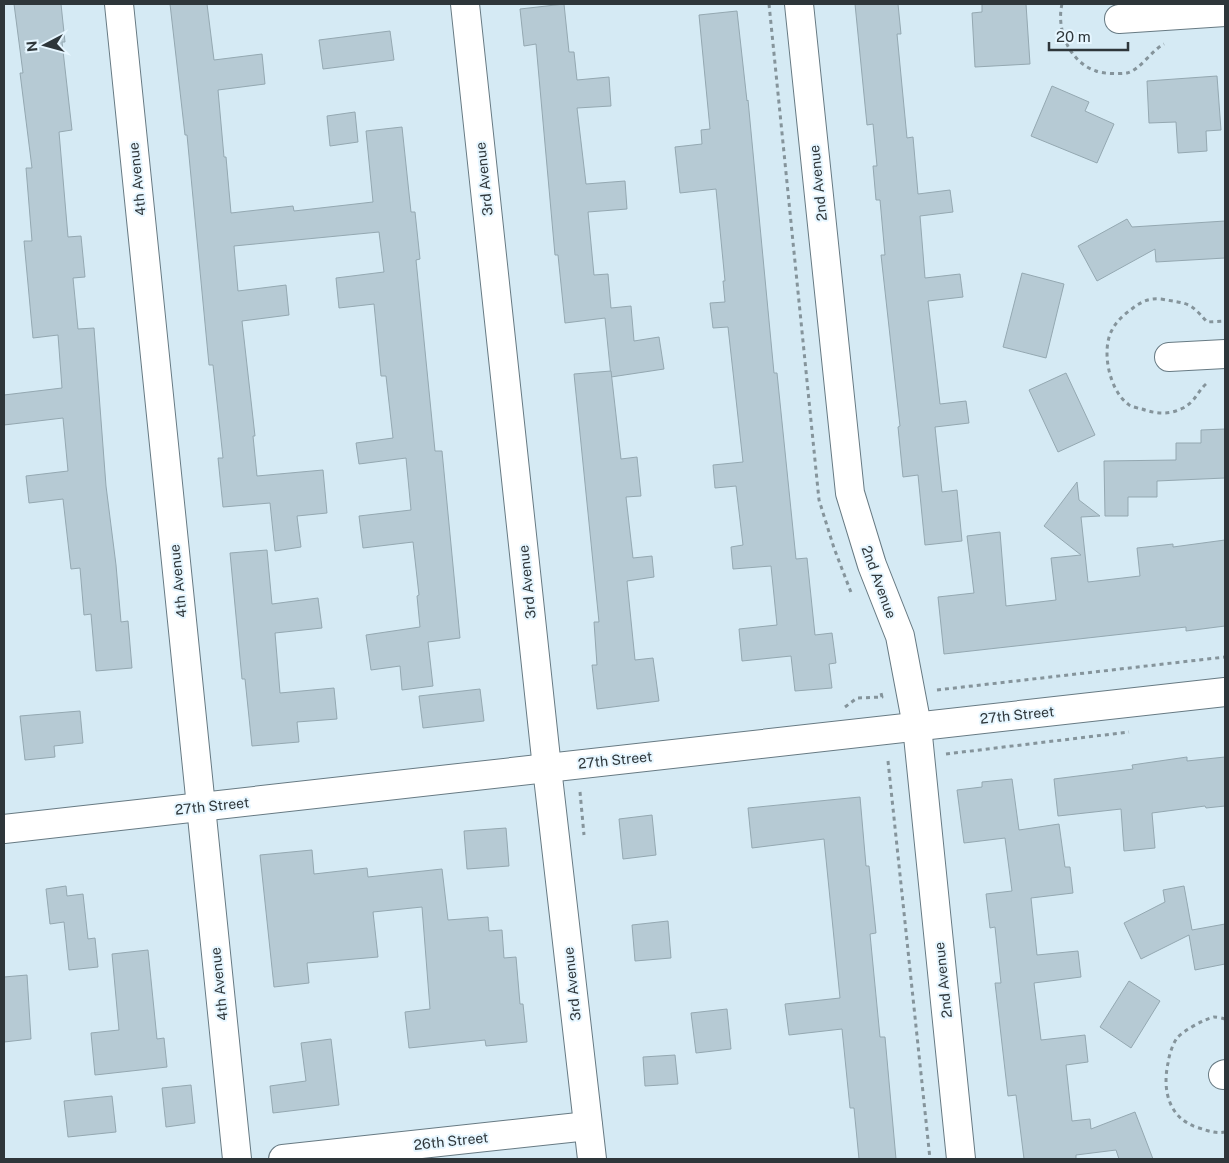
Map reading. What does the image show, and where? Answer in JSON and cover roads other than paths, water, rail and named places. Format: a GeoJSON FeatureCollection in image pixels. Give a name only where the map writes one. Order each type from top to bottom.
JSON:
{"type":"FeatureCollection","features":[{"type":"Feature","properties":{"kind":"street","name":"4th Avenue"},"geometry":{"type":"LineString","coordinates":[[119,4],[237,1159]]}},
{"type":"Feature","properties":{"kind":"street","name":"3rd Avenue"},"geometry":{"type":"LineString","coordinates":[[465,4],[592,1159]]}},
{"type":"Feature","properties":{"kind":"street","name":"2nd Avenue"},"geometry":{"type":"LineString","coordinates":[[799,4],[850,493],[872,565],[900,636],[917,726],[961,1159]]}},
{"type":"Feature","properties":{"kind":"street"},"geometry":{"type":"LineString","coordinates":[[1119,19],[1225,12]]}},
{"type":"Feature","properties":{"kind":"street"},"geometry":{"type":"LineString","coordinates":[[1169,357],[1225,354]]}},
{"type":"Feature","properties":{"kind":"street","name":"27th Street"},"geometry":{"type":"LineString","coordinates":[[4,829],[1225,692]]}},
{"type":"Feature","properties":{"kind":"street","name":"26th Street"},"geometry":{"type":"LineString","coordinates":[[283,1159],[588,1126]]}}]}
